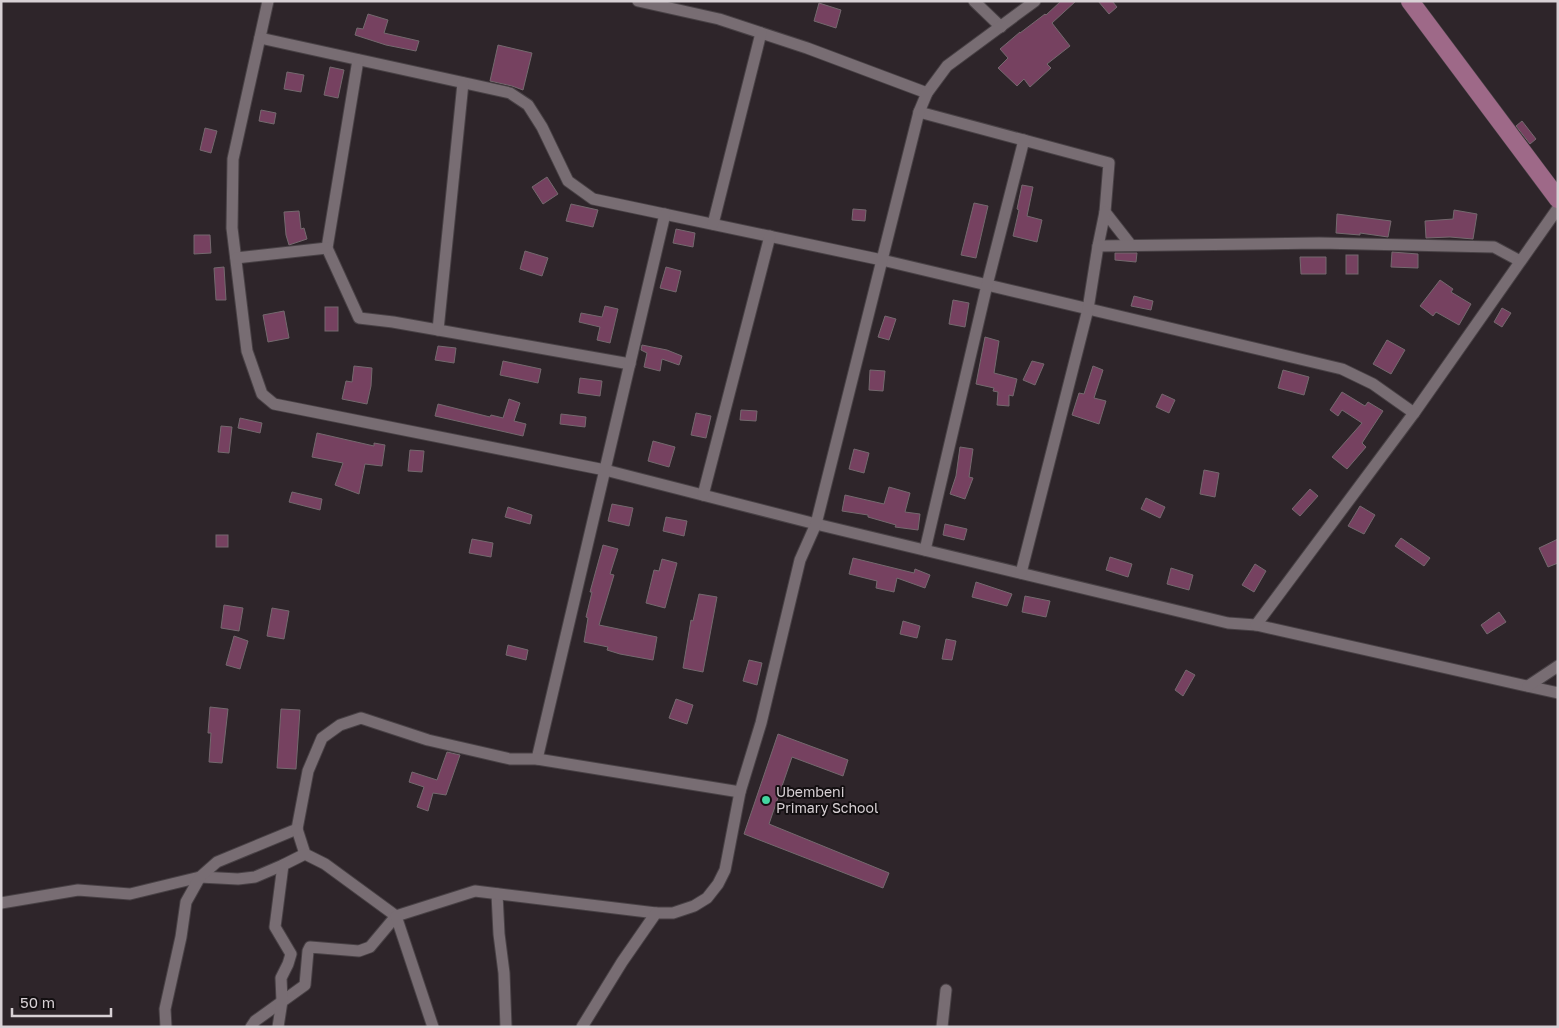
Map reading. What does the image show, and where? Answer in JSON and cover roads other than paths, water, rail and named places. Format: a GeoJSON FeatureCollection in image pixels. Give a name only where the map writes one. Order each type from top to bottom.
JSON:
{"type":"FeatureCollection","features":[{"type":"Feature","properties":{"kind":"main road"},"geometry":{"type":"LineString","coordinates":[[1410,1],[1558,199]]}},
{"type":"Feature","properties":{"kind":"street"},"geometry":{"type":"LineString","coordinates":[[268,1],[233,159],[232,228],[247,351],[262,394],[274,404],[605,470],[816,524],[1228,623],[1256,625],[1558,693]]}},
{"type":"Feature","properties":{"kind":"street"},"geometry":{"type":"LineString","coordinates":[[638,1],[719,19],[806,48],[927,93]]}},
{"type":"Feature","properties":{"kind":"street"},"geometry":{"type":"LineString","coordinates":[[974,1],[1001,27]]}},
{"type":"Feature","properties":{"kind":"street"},"geometry":{"type":"LineString","coordinates":[[251,1027],[255,1021],[305,985],[310,947],[365,950],[370,947],[396,916],[475,891],[656,913],[674,913],[694,906],[707,898],[718,884],[725,870],[740,792],[761,723],[800,560],[816,524],[919,112],[927,93],[947,66],[1035,1]]}},
{"type":"Feature","properties":{"kind":"street"},"geometry":{"type":"LineString","coordinates":[[713,224],[761,33]]}},
{"type":"Feature","properties":{"kind":"street"},"geometry":{"type":"LineString","coordinates":[[260,38],[510,93],[528,105],[542,127],[568,181],[593,199],[882,260],[1342,370],[1373,384],[1414,413]]}},
{"type":"Feature","properties":{"kind":"street"},"geometry":{"type":"LineString","coordinates":[[358,60],[327,248],[359,318],[630,364]]}},
{"type":"Feature","properties":{"kind":"street"},"geometry":{"type":"LineString","coordinates":[[438,330],[463,83]]}},
{"type":"Feature","properties":{"kind":"street"},"geometry":{"type":"LineString","coordinates":[[919,112],[1109,162],[1105,212],[1088,309],[1021,573]]}},
{"type":"Feature","properties":{"kind":"street"},"geometry":{"type":"LineString","coordinates":[[925,550],[987,285],[1024,140]]}},
{"type":"Feature","properties":{"kind":"street"},"geometry":{"type":"LineString","coordinates":[[1256,625],[1414,413],[1558,208]]}},
{"type":"Feature","properties":{"kind":"street"},"geometry":{"type":"LineString","coordinates":[[1105,212],[1130,244]]}},
{"type":"Feature","properties":{"kind":"street"},"geometry":{"type":"LineString","coordinates":[[538,759],[665,214]]}},
{"type":"Feature","properties":{"kind":"street"},"geometry":{"type":"LineString","coordinates":[[703,495],[770,236]]}},
{"type":"Feature","properties":{"kind":"street"},"geometry":{"type":"LineString","coordinates":[[1098,246],[1130,244],[1319,243],[1494,247],[1520,261]]}},
{"type":"Feature","properties":{"kind":"street"},"geometry":{"type":"LineString","coordinates":[[236,258],[327,248]]}},
{"type":"Feature","properties":{"kind":"street"},"geometry":{"type":"LineString","coordinates":[[1528,686],[1558,666]]}},
{"type":"Feature","properties":{"kind":"street"},"geometry":{"type":"LineString","coordinates":[[433,1027],[396,916],[324,864],[305,854],[297,829],[308,771],[322,738],[340,725],[361,718],[428,740],[510,759],[538,759],[740,792]]}},
{"type":"Feature","properties":{"kind":"street"},"geometry":{"type":"LineString","coordinates":[[166,1027],[165,1009],[181,937],[186,902],[200,877],[217,862],[297,829]]}},
{"type":"Feature","properties":{"kind":"street"},"geometry":{"type":"LineString","coordinates":[[1,903],[78,890],[130,894],[200,877],[238,879],[255,877],[305,854]]}},
{"type":"Feature","properties":{"kind":"street"},"geometry":{"type":"LineString","coordinates":[[278,1027],[282,1001],[281,978],[288,964],[290,954],[275,927],[283,864]]}},
{"type":"Feature","properties":{"kind":"street"},"geometry":{"type":"LineString","coordinates":[[497,894],[499,934],[504,973],[506,1027]]}},
{"type":"Feature","properties":{"kind":"street"},"geometry":{"type":"LineString","coordinates":[[582,1027],[622,962],[656,913]]}},
{"type":"Feature","properties":{"kind":"street"},"geometry":{"type":"LineString","coordinates":[[942,1027],[946,990]]}},
{"type":"Feature","properties":{"kind":"place","name":"Ubembeni Primary School"},"geometry":{"type":"Point","coordinates":[766,800]}}]}
